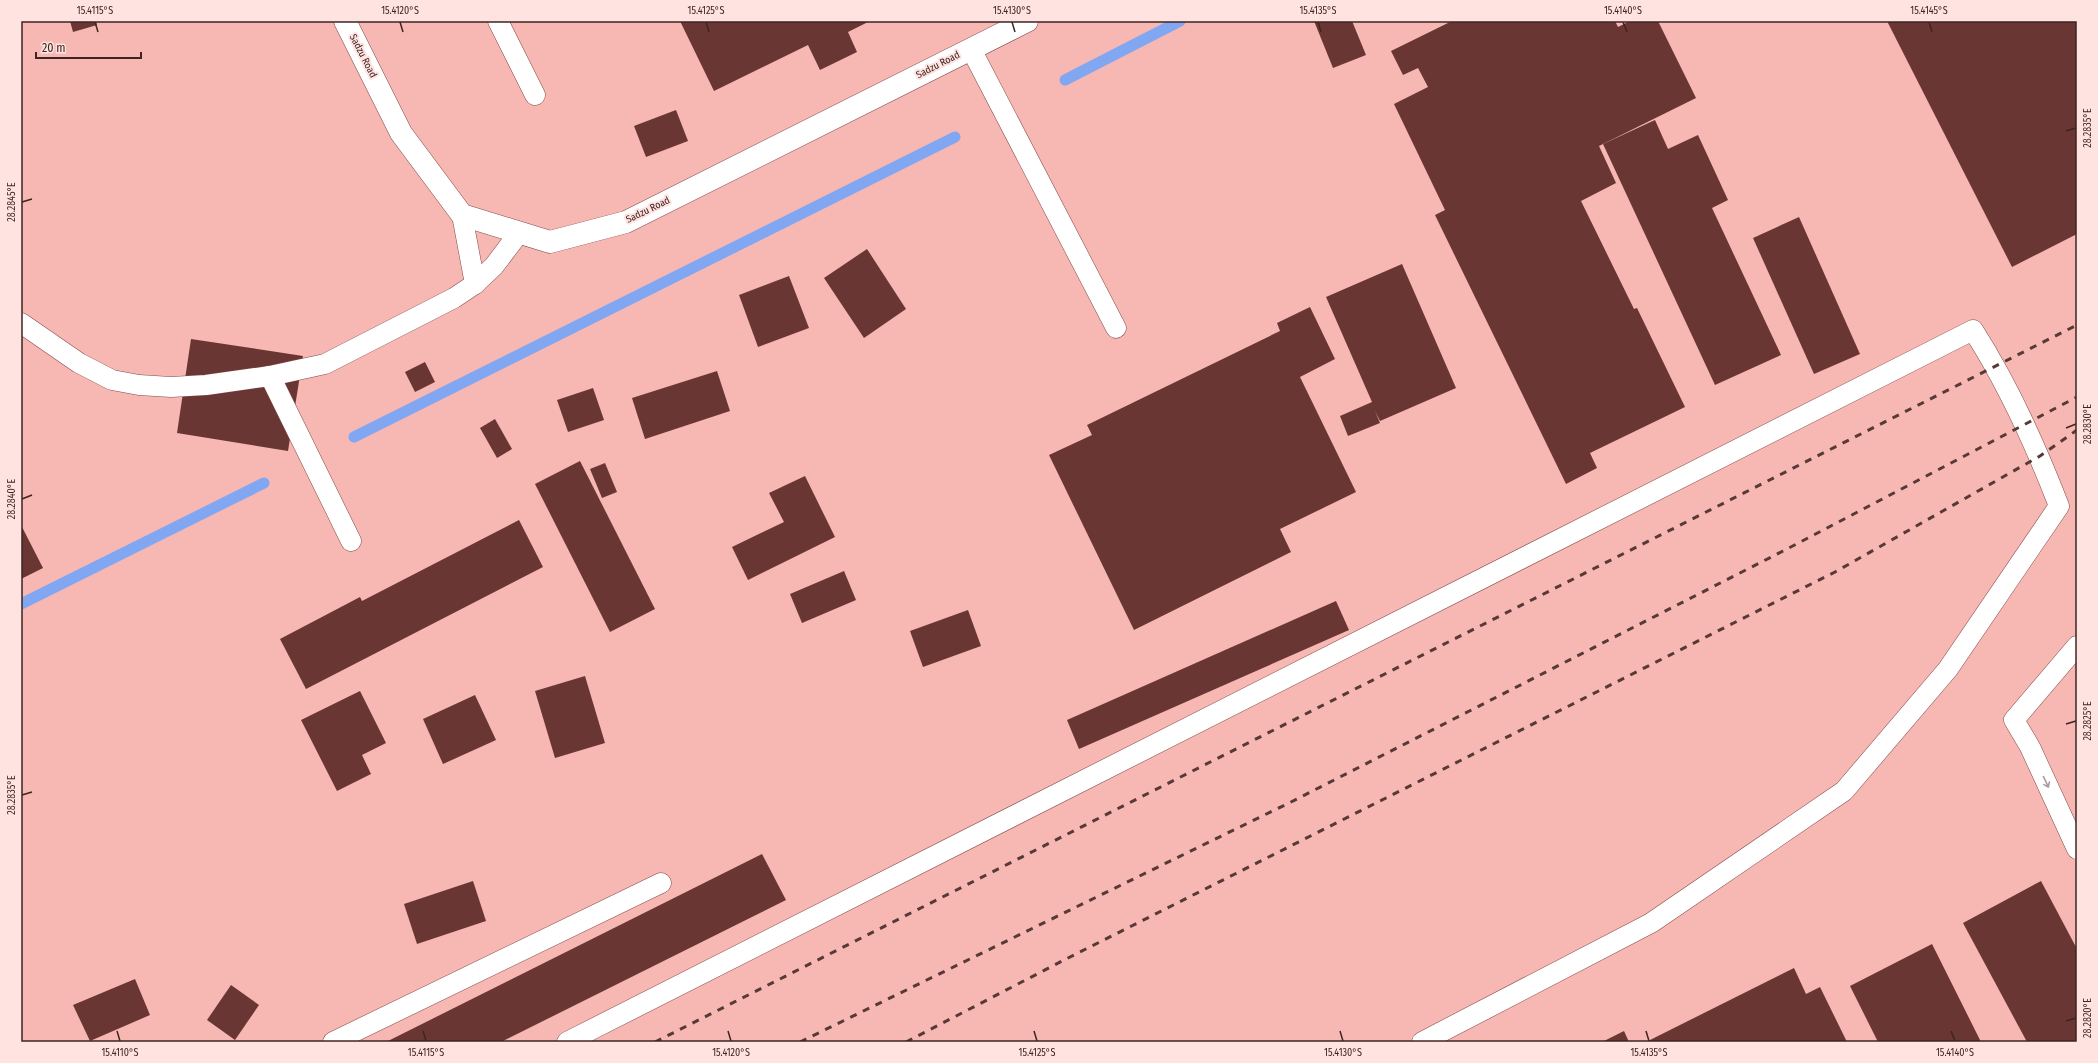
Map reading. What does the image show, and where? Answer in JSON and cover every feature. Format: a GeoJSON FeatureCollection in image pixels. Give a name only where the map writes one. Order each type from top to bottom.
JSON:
{"type":"FeatureCollection","features":[{"type":"Feature","properties":{"kind":"street","name":"Sadzu Road"},"geometry":{"type":"LineString","coordinates":[[345,21],[402,133],[462,215],[550,242],[626,222],[1027,21]]}},
{"type":"Feature","properties":{"kind":"lane"},"geometry":{"type":"LineString","coordinates":[[498,21],[535,95]]}},
{"type":"Feature","properties":{"kind":"lane"},"geometry":{"type":"LineString","coordinates":[[971,49],[1116,328]]}},
{"type":"Feature","properties":{"kind":"lane"},"geometry":{"type":"LineString","coordinates":[[462,215],[475,284]]}},
{"type":"Feature","properties":{"kind":"lane"},"geometry":{"type":"LineString","coordinates":[[21,323],[80,363],[112,380],[139,385],[171,387],[206,385],[270,376],[325,364],[454,298],[475,284],[494,266],[519,233]]}},
{"type":"Feature","properties":{"kind":"lane"},"geometry":{"type":"LineString","coordinates":[[567,1042],[1974,330],[1996,366],[2026,424],[2060,506],[1948,669],[1844,790],[1651,923],[1422,1042]]}},
{"type":"Feature","properties":{"kind":"lane"},"geometry":{"type":"LineString","coordinates":[[270,376],[351,540]]}},
{"type":"Feature","properties":{"kind":"lane"},"geometry":{"type":"LineString","coordinates":[[2077,646],[2014,720],[2030,747],[2077,849]]}},
{"type":"Feature","properties":{"kind":"lane"},"geometry":{"type":"LineString","coordinates":[[332,1042],[488,968],[661,883]]}},
{"type":"Feature","properties":{"kind":"building"},"geometry":{"type":"Polygon","coordinates":[[[70,21],[96,21],[97,25],[73,32],[70,21]]]}},
{"type":"Feature","properties":{"kind":"building"},"geometry":{"type":"Polygon","coordinates":[[[680,21],[870,21],[848,32],[857,52],[820,70],[808,45],[714,91],[680,21]]]}},
{"type":"Feature","properties":{"kind":"building"},"geometry":{"type":"Polygon","coordinates":[[[1314,21],[1352,21],[1366,55],[1333,68],[1314,21]]]}},
{"type":"Feature","properties":{"kind":"building"},"geometry":{"type":"Polygon","coordinates":[[[1452,21],[1615,21],[1618,27],[1630,21],[1658,21],[1696,98],[1599,146],[1616,183],[1581,201],[1634,309],[1637,308],[1685,407],[1590,453],[1597,468],[1566,484],[1435,215],[1445,210],[1394,104],[1428,87],[1418,68],[1403,75],[1391,51],[1452,21]]]}},
{"type":"Feature","properties":{"kind":"building"},"geometry":{"type":"Polygon","coordinates":[[[1887,21],[2077,21],[2077,234],[2012,267],[1887,21]]]}},
{"type":"Feature","properties":{"kind":"building"},"geometry":{"type":"Polygon","coordinates":[[[676,110],[688,141],[646,157],[634,126],[676,110]]]}},
{"type":"Feature","properties":{"kind":"building"},"geometry":{"type":"Polygon","coordinates":[[[1655,120],[1668,149],[1698,135],[1728,200],[1712,208],[1781,355],[1715,385],[1603,144],[1655,120]]]}},
{"type":"Feature","properties":{"kind":"building"},"geometry":{"type":"Polygon","coordinates":[[[1799,217],[1860,354],[1814,374],[1753,238],[1799,217]]]}},
{"type":"Feature","properties":{"kind":"building"},"geometry":{"type":"Polygon","coordinates":[[[867,249],[906,309],[864,338],[824,278],[867,249]]]}},
{"type":"Feature","properties":{"kind":"building"},"geometry":{"type":"Polygon","coordinates":[[[1402,264],[1456,388],[1380,421],[1375,411],[1380,423],[1348,436],[1340,416],[1372,402],[1326,297],[1402,264]]]}},
{"type":"Feature","properties":{"kind":"building"},"geometry":{"type":"Polygon","coordinates":[[[789,276],[809,328],[758,347],[739,295],[789,276]]]}},
{"type":"Feature","properties":{"kind":"building"},"geometry":{"type":"Polygon","coordinates":[[[1310,307],[1335,359],[1300,377],[1356,492],[1280,529],[1291,552],[1134,630],[1049,455],[1092,435],[1087,425],[1280,331],[1277,323],[1310,307]]]}},
{"type":"Feature","properties":{"kind":"building"},"geometry":{"type":"Polygon","coordinates":[[[191,339],[303,356],[288,451],[177,433],[191,339]]]}},
{"type":"Feature","properties":{"kind":"building"},"geometry":{"type":"Polygon","coordinates":[[[425,362],[435,382],[415,392],[405,372],[425,362]]]}},
{"type":"Feature","properties":{"kind":"building"},"geometry":{"type":"Polygon","coordinates":[[[717,371],[730,411],[645,439],[632,398],[717,371]]]}},
{"type":"Feature","properties":{"kind":"building"},"geometry":{"type":"Polygon","coordinates":[[[593,388],[604,420],[568,432],[557,400],[593,388]]]}},
{"type":"Feature","properties":{"kind":"building"},"geometry":{"type":"Polygon","coordinates":[[[495,419],[512,449],[497,458],[480,428],[495,419]]]}},
{"type":"Feature","properties":{"kind":"building"},"geometry":{"type":"Polygon","coordinates":[[[580,461],[655,609],[610,632],[535,484],[580,461]]]}},
{"type":"Feature","properties":{"kind":"building"},"geometry":{"type":"Polygon","coordinates":[[[605,463],[617,492],[602,498],[590,469],[605,463]]]}},
{"type":"Feature","properties":{"kind":"building"},"geometry":{"type":"Polygon","coordinates":[[[805,476],[835,537],[748,580],[732,547],[784,522],[769,493],[805,476]]]}},
{"type":"Feature","properties":{"kind":"building"},"geometry":{"type":"Polygon","coordinates":[[[519,520],[543,567],[306,689],[280,639],[360,597],[362,601],[519,520]]]}},
{"type":"Feature","properties":{"kind":"building"},"geometry":{"type":"Polygon","coordinates":[[[21,525],[43,568],[21,579],[21,525]]]}},
{"type":"Feature","properties":{"kind":"building"},"geometry":{"type":"Polygon","coordinates":[[[844,571],[856,600],[802,623],[790,594],[844,571]]]}},
{"type":"Feature","properties":{"kind":"building"},"geometry":{"type":"Polygon","coordinates":[[[1336,601],[1349,630],[1079,749],[1067,720],[1336,601]]]}},
{"type":"Feature","properties":{"kind":"building"},"geometry":{"type":"Polygon","coordinates":[[[968,610],[981,646],[923,667],[910,631],[968,610]]]}},
{"type":"Feature","properties":{"kind":"building"},"geometry":{"type":"Polygon","coordinates":[[[585,676],[605,743],[555,758],[535,691],[585,676]]]}},
{"type":"Feature","properties":{"kind":"building"},"geometry":{"type":"Polygon","coordinates":[[[360,691],[386,743],[362,755],[371,774],[337,791],[301,720],[360,691]]]}},
{"type":"Feature","properties":{"kind":"building"},"geometry":{"type":"Polygon","coordinates":[[[475,695],[496,740],[443,764],[423,719],[475,695]]]}},
{"type":"Feature","properties":{"kind":"building"},"geometry":{"type":"Polygon","coordinates":[[[762,854],[786,900],[501,1042],[386,1042],[762,854]]]}},
{"type":"Feature","properties":{"kind":"building"},"geometry":{"type":"Polygon","coordinates":[[[473,881],[486,921],[417,944],[404,904],[473,881]]]}},
{"type":"Feature","properties":{"kind":"building"},"geometry":{"type":"Polygon","coordinates":[[[2041,881],[2077,949],[2077,1042],[2027,1042],[1963,923],[2041,881]]]}},
{"type":"Feature","properties":{"kind":"building"},"geometry":{"type":"Polygon","coordinates":[[[1932,944],[1981,1042],[1878,1042],[1850,986],[1932,944]]]}},
{"type":"Feature","properties":{"kind":"building"},"geometry":{"type":"Polygon","coordinates":[[[1794,968],[1806,994],[1820,987],[1847,1042],[1646,1042],[1794,968]]]}},
{"type":"Feature","properties":{"kind":"building"},"geometry":{"type":"Polygon","coordinates":[[[135,979],[150,1015],[90,1041],[73,1005],[135,979]]]}},
{"type":"Feature","properties":{"kind":"building"},"geometry":{"type":"Polygon","coordinates":[[[231,985],[259,1005],[235,1040],[207,1020],[231,985]]]}},
{"type":"Feature","properties":{"kind":"building"},"geometry":{"type":"Polygon","coordinates":[[[1624,1031],[1629,1042],[1602,1042],[1624,1031]]]}},
{"type":"Feature","properties":{"kind":"waterway"},"geometry":{"type":"LineString","coordinates":[[1065,80],[1180,21]]}},
{"type":"Feature","properties":{"kind":"waterway"},"geometry":{"type":"LineString","coordinates":[[354,437],[955,137]]}},
{"type":"Feature","properties":{"kind":"waterway"},"geometry":{"type":"LineString","coordinates":[[21,604],[264,483]]}},
{"type":"Feature","properties":{"kind":"railway"},"geometry":{"type":"LineString","coordinates":[[655,1042],[2077,325]]}},
{"type":"Feature","properties":{"kind":"railway"},"geometry":{"type":"LineString","coordinates":[[800,1042],[1291,802],[1785,550],[2077,397]]}},
{"type":"Feature","properties":{"kind":"railway"},"geometry":{"type":"LineString","coordinates":[[906,1042],[1068,958],[1835,572],[2040,456],[2077,430]]}}]}
